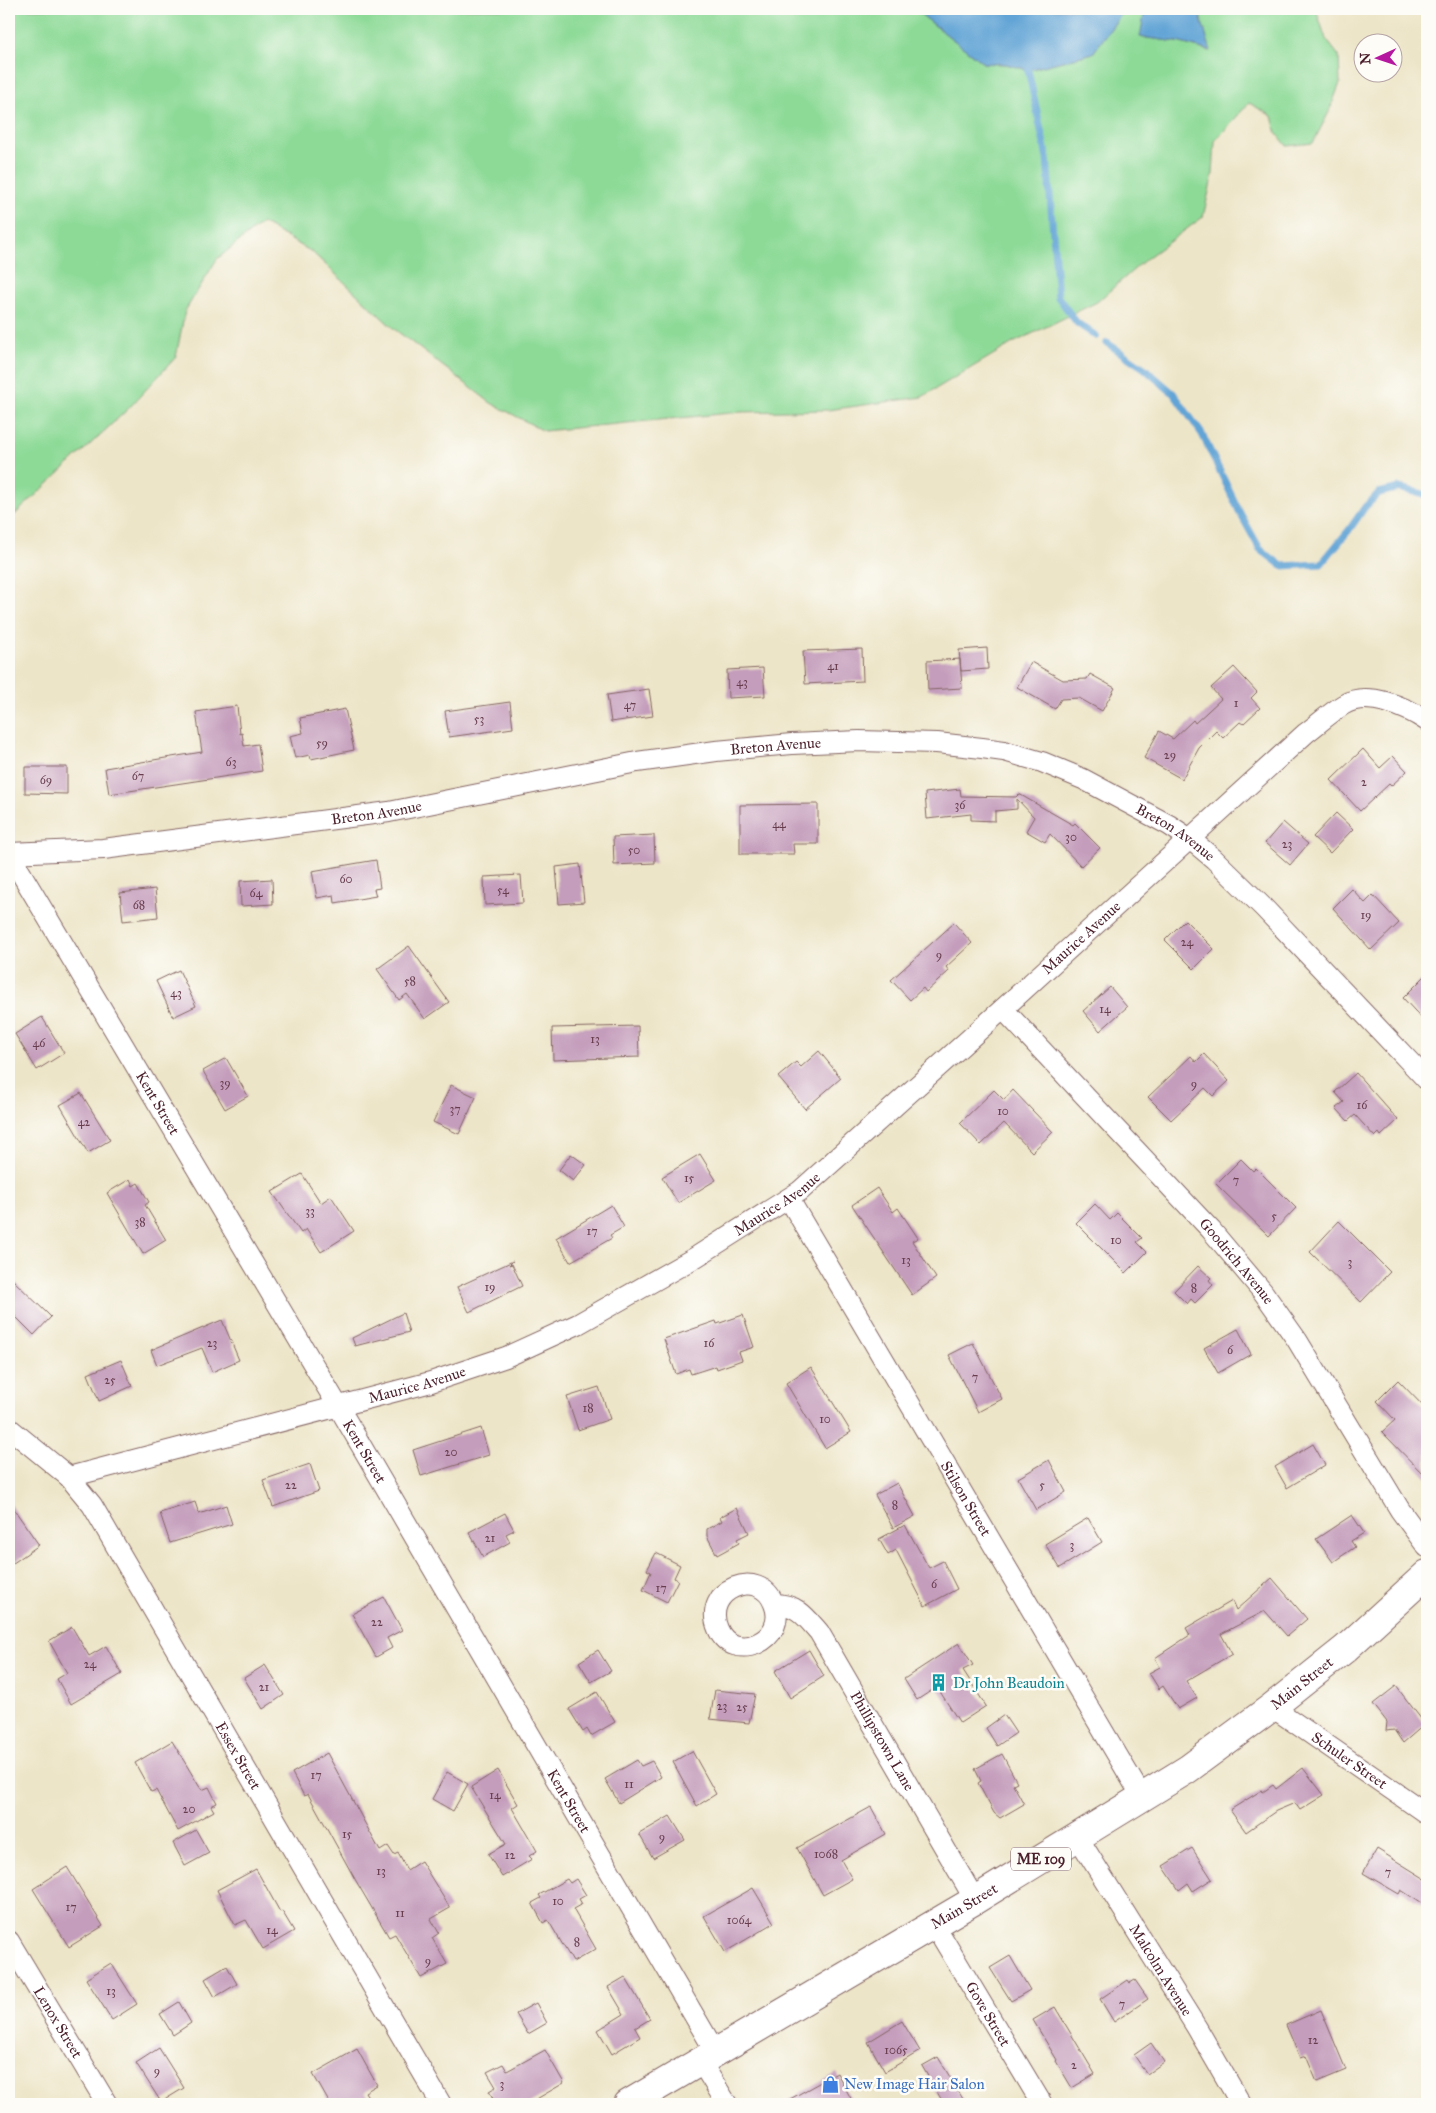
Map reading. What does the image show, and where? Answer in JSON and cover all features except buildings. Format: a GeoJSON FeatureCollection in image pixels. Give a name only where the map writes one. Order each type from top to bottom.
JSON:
{"type":"FeatureCollection","features":[{"type":"Feature","properties":{"kind":"highway","name":"Main Street"},"geometry":{"type":"LineString","coordinates":[[628,2104],[975,1900],[1188,1769],[1272,1707],[1345,1649],[1427,1574]]}},
{"type":"Feature","properties":{"kind":"street","name":"Maurice Avenue"},"geometry":{"type":"LineString","coordinates":[[69,1477],[430,1382],[506,1357],[578,1324],[696,1256],[789,1198],[1003,1009],[1306,733],[1344,704],[1353,701],[1378,701],[1404,708],[1427,721]]}},
{"type":"Feature","properties":{"kind":"street","name":"Breton Avenue"},"geometry":{"type":"LineString","coordinates":[[9,853],[103,849],[389,812],[637,762],[716,751],[792,744],[859,742],[962,745],[1004,752],[1042,762],[1083,779],[1127,801],[1190,839],[1214,859],[1257,902],[1427,1080]]}},
{"type":"Feature","properties":{"kind":"street","name":"Kent Street"},"geometry":{"type":"LineString","coordinates":[[9,853],[338,1406],[708,2058],[727,2104]]}},
{"type":"Feature","properties":{"kind":"street","name":"Goodrich Avenue"},"geometry":{"type":"LineString","coordinates":[[1003,1009],[1211,1230],[1264,1292],[1297,1340],[1400,1510],[1427,1547]]}},
{"type":"Feature","properties":{"kind":"street","name":"Stilson Street"},"geometry":{"type":"LineString","coordinates":[[789,1198],[1142,1797]]}},
{"type":"Feature","properties":{"kind":"street","name":"Essex Street"},"geometry":{"type":"LineString","coordinates":[[9,1428],[69,1477],[92,1505],[442,2104]]}},
{"type":"Feature","properties":{"kind":"street","name":"Phillipstown Lane"},"geometry":{"type":"LineString","coordinates":[[774,1604],[791,1606],[804,1614],[819,1632],[975,1900]]}},
{"type":"Feature","properties":{"kind":"street","name":"Schuler Street"},"geometry":{"type":"LineString","coordinates":[[1272,1707],[1427,1814]]}},
{"type":"Feature","properties":{"kind":"street","name":"Malcolm Avenue"},"geometry":{"type":"LineString","coordinates":[[1078,1836],[1197,2028],[1241,2104]]}},
{"type":"Feature","properties":{"kind":"street","name":"Gove Street"},"geometry":{"type":"LineString","coordinates":[[934,1924],[1042,2104]]}},
{"type":"Feature","properties":{"kind":"street","name":"Lenox Street"},"geometry":{"type":"LineString","coordinates":[[9,1941],[107,2104]]}},
{"type":"Feature","properties":{"kind":"green space"},"geometry":{"type":"Polygon","coordinates":[[[9,9],[914,9],[983,63],[1006,64],[1028,70],[1093,53],[1125,9],[1145,9],[1141,37],[1177,42],[1210,51],[1198,9],[1316,9],[1326,39],[1339,56],[1340,83],[1329,112],[1313,143],[1287,146],[1276,132],[1272,116],[1249,103],[1215,141],[1213,174],[1203,217],[1147,258],[1097,302],[1013,343],[922,397],[828,410],[741,412],[544,431],[491,403],[393,328],[312,252],[262,223],[217,259],[185,311],[176,357],[128,409],[9,520],[9,9]]]}},
{"type":"Feature","properties":{"kind":"water"},"geometry":{"type":"Polygon","coordinates":[[[914,9],[1125,9],[1093,53],[1028,70],[1006,64],[983,63],[914,9]]]}},
{"type":"Feature","properties":{"kind":"water"},"geometry":{"type":"Polygon","coordinates":[[[1145,9],[1198,9],[1211,51],[1177,42],[1140,37],[1145,9]]]}},
{"type":"Feature","properties":{"kind":"waterway"},"geometry":{"type":"LineString","coordinates":[[1030,61],[1028,70],[1047,158],[1058,297],[1077,323],[1096,336]]}},
{"type":"Feature","properties":{"kind":"waterway"},"geometry":{"type":"LineString","coordinates":[[1107,343],[1144,368],[1174,394],[1202,434],[1240,513],[1260,549],[1282,566],[1321,564],[1365,507],[1379,493],[1399,488],[1427,495]]}},
{"type":"Feature","properties":{"kind":"place","name":"Dr John Beaudoin"},"geometry":{"type":"Point","coordinates":[939,1683]}},
{"type":"Feature","properties":{"kind":"place","name":"New Image Hair Salon"},"geometry":{"type":"Point","coordinates":[830,2084]}}]}
